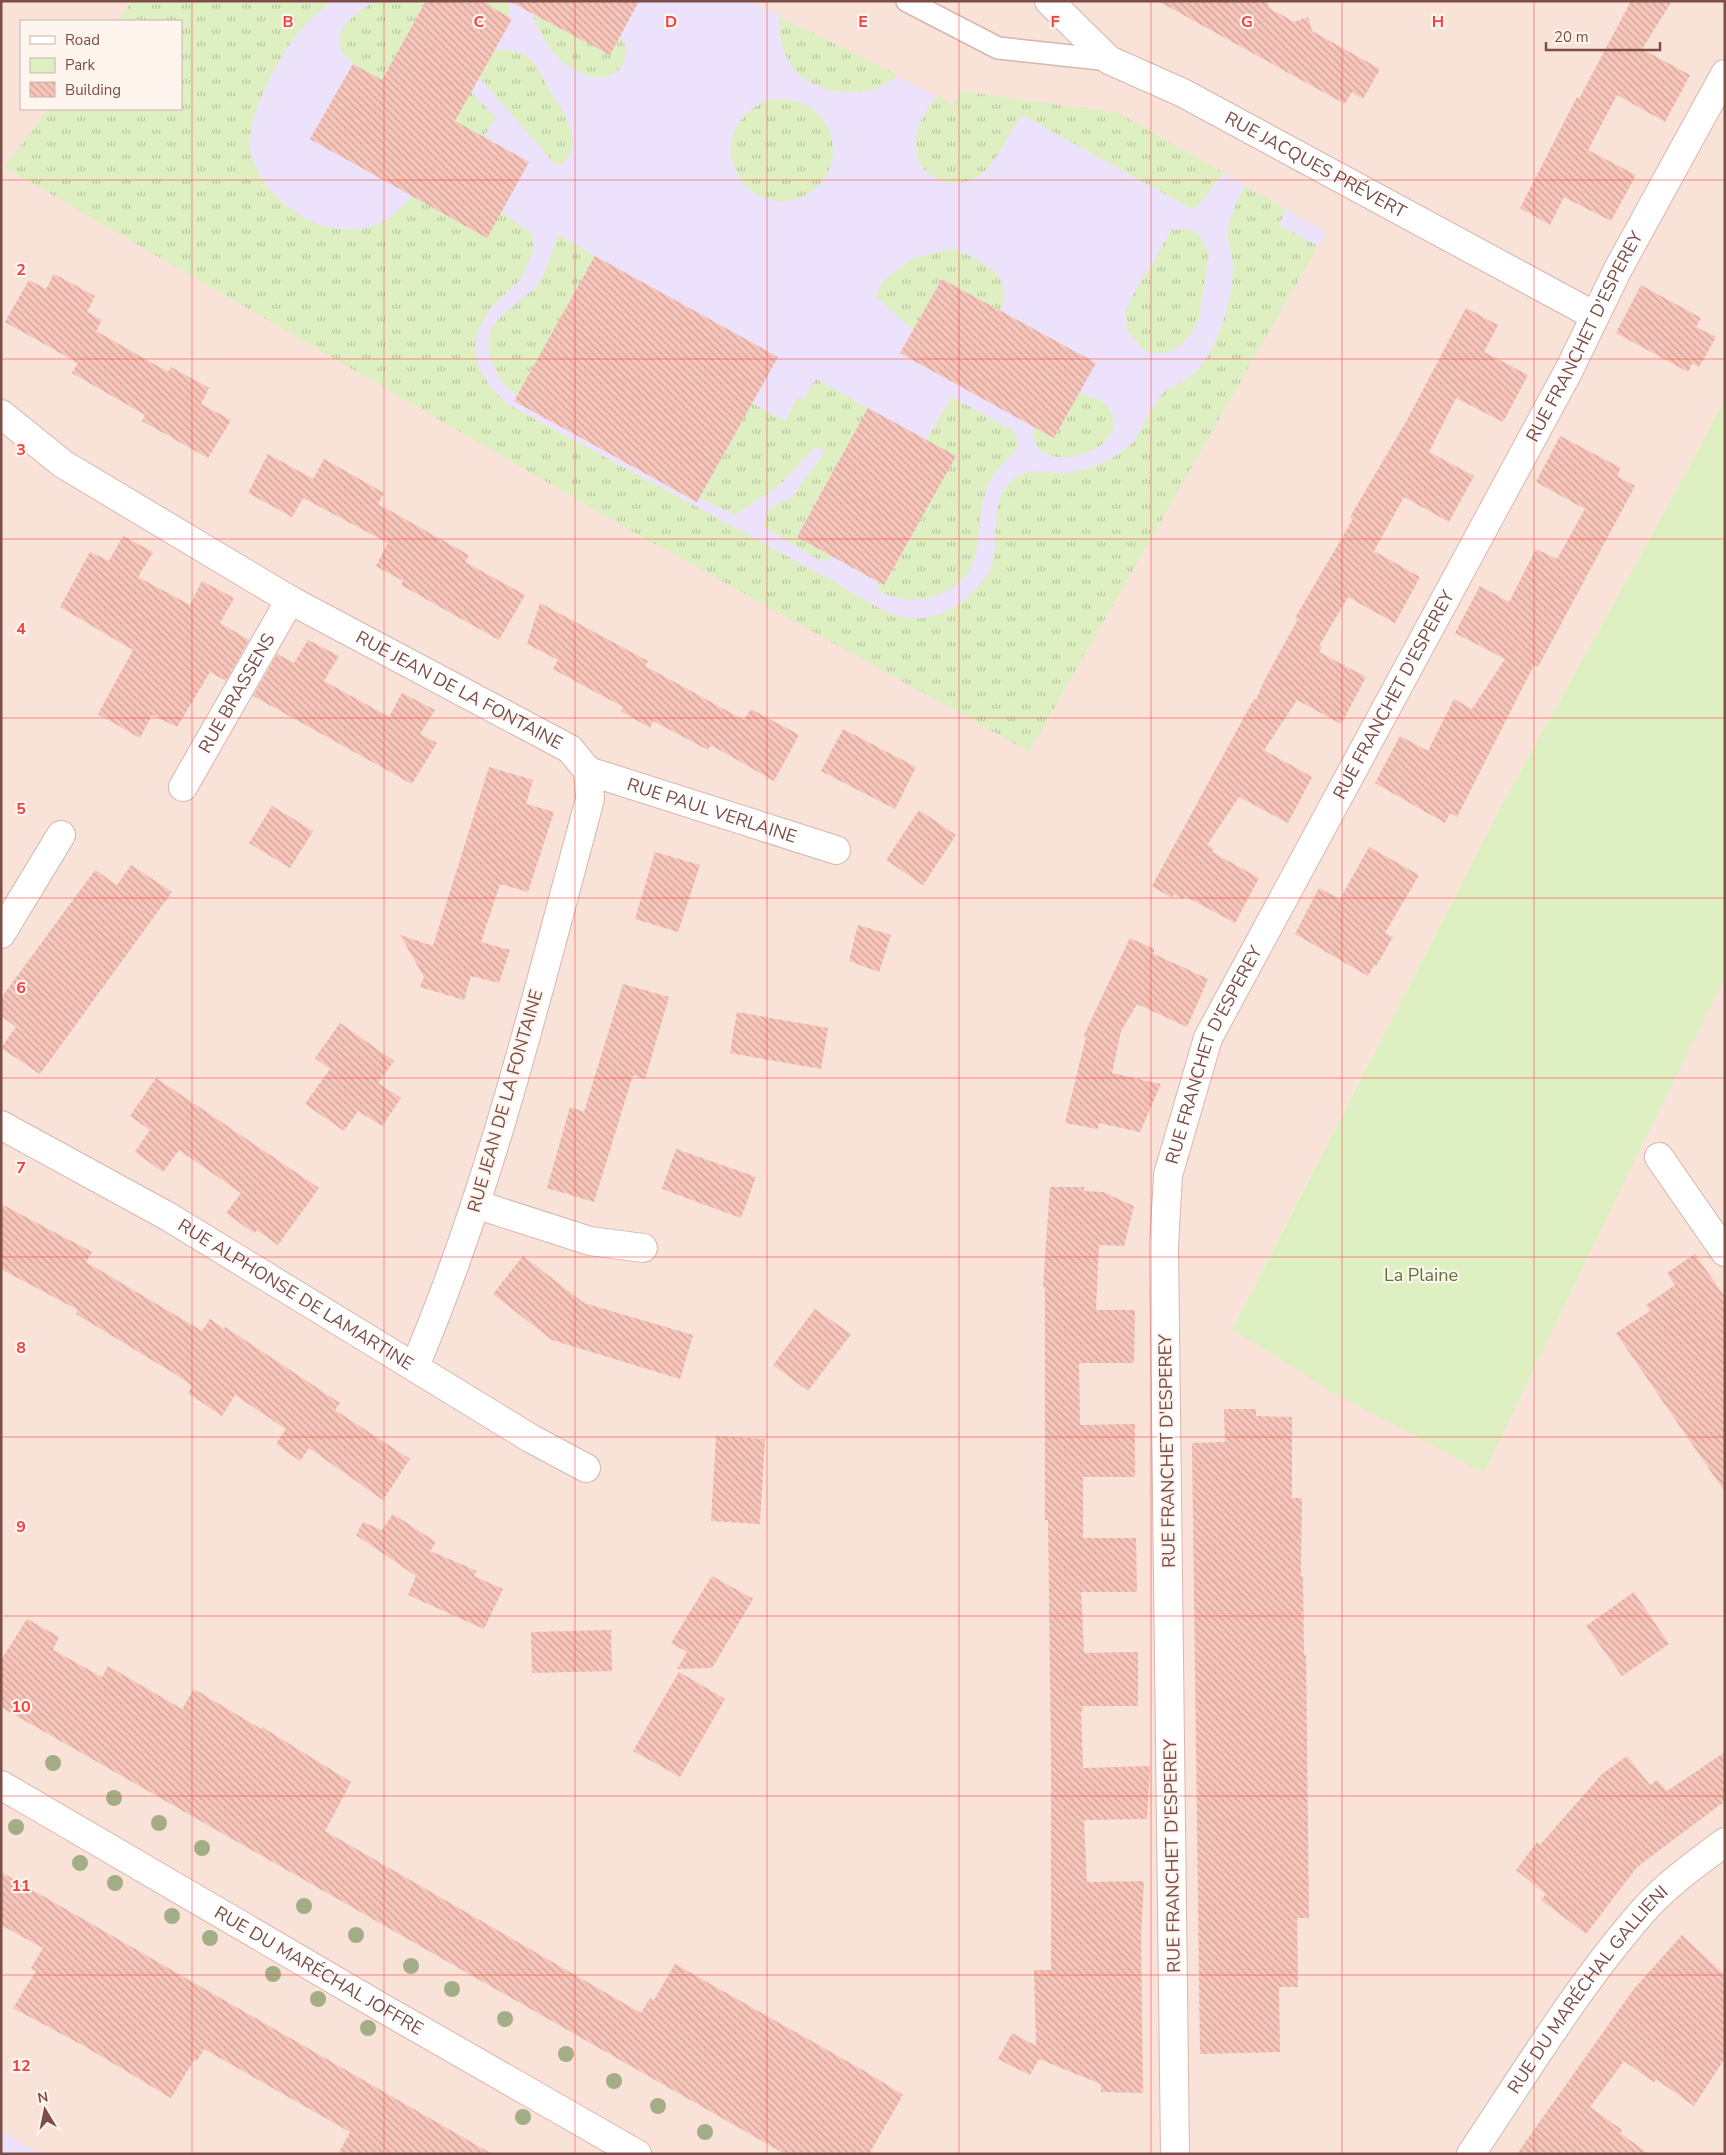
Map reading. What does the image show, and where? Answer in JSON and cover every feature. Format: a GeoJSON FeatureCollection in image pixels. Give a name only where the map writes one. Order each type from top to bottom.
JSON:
{"type":"FeatureCollection","features":[{"type":"Feature","properties":{"kind":"street","name":"RUE JACQUES PRÉVERT"},"geometry":{"type":"LineString","coordinates":[[1049,1],[1109,60],[1183,93],[1594,316]]}},
{"type":"Feature","properties":{"kind":"street","name":"RUE FRANCHET D'ESPEREY"},"geometry":{"type":"LineString","coordinates":[[1175,2154],[1164,1246],[1168,1175],[1208,1038],[1564,378],[1618,269],[1725,74]]}},
{"type":"Feature","properties":{"kind":"street","name":"RUE JEAN DE LA FONTAINE"},"geometry":{"type":"LineString","coordinates":[[1,414],[63,464],[290,600],[570,750],[588,771],[590,799],[508,1098],[443,1300],[415,1366]]}},
{"type":"Feature","properties":{"kind":"street","name":"RUE BRASSENS"},"geometry":{"type":"LineString","coordinates":[[183,787],[290,600]]}},
{"type":"Feature","properties":{"kind":"street","name":"RUE PAUL VERLAINE"},"geometry":{"type":"LineString","coordinates":[[588,771],[836,850]]}},
{"type":"Feature","properties":{"kind":"street"},"geometry":{"type":"LineString","coordinates":[[1,934],[61,835]]}},
{"type":"Feature","properties":{"kind":"street","name":"RUE ALPHONSE DE LAMARTINE"},"geometry":{"type":"LineString","coordinates":[[1,1125],[169,1217],[530,1438],[586,1468]]}},
{"type":"Feature","properties":{"kind":"street"},"geometry":{"type":"LineString","coordinates":[[1659,1157],[1725,1252]]}},
{"type":"Feature","properties":{"kind":"street"},"geometry":{"type":"LineString","coordinates":[[475,1204],[590,1241],[643,1248]]}},
{"type":"Feature","properties":{"kind":"street","name":"RUE DU MARÉCHAL JOFFRE"},"geometry":{"type":"LineString","coordinates":[[1,1785],[637,2154]]}},
{"type":"Feature","properties":{"kind":"street","name":"RUE DU MARÉCHAL GALLIENI"},"geometry":{"type":"LineString","coordinates":[[1471,2154],[1596,1969],[1645,1909],[1688,1870],[1725,1842]]}},
{"type":"Feature","properties":{"kind":"lane"},"geometry":{"type":"LineString","coordinates":[[906,1],[998,48],[1109,60]]}},
{"type":"Feature","properties":{"kind":"shaded area"},"geometry":{"type":"Polygon","coordinates":[[[1,1],[1725,1],[1725,399],[1505,799],[1232,1328],[1484,1473],[1725,976],[1725,2154],[1,2154],[1,1]]]}},
{"type":"Feature","properties":{"kind":"shaded area"},"geometry":{"type":"Polygon","coordinates":[[[134,1],[751,1],[953,105],[960,91],[1118,113],[1326,232],[1029,752],[607,517],[182,110],[182,20],[134,1]]]}},
{"type":"Feature","properties":{"kind":"shaded area"},"geometry":{"type":"Polygon","coordinates":[[[1,2131],[41,2154],[1,2154],[1,2131]]]}},
{"type":"Feature","properties":{"kind":"green space"},"geometry":{"type":"Polygon","coordinates":[[[133,1],[333,1],[307,23],[287,48],[264,91],[253,123],[250,148],[256,167],[267,185],[280,200],[296,213],[314,222],[333,228],[353,229],[379,224],[412,196],[487,238],[501,212],[532,233],[534,248],[522,278],[492,306],[480,327],[475,344],[478,366],[490,387],[509,405],[874,605],[890,613],[909,618],[930,617],[950,610],[967,598],[987,575],[993,561],[997,509],[1003,491],[1009,483],[1023,473],[1073,472],[1109,460],[1133,442],[1162,393],[1189,378],[1200,367],[1217,338],[1231,292],[1233,269],[1228,231],[1233,211],[1245,186],[1286,209],[1279,225],[1318,246],[1029,752],[607,517],[4,167],[48,110],[182,110],[182,20],[118,20],[133,1]]]}},
{"type":"Feature","properties":{"kind":"green space"},"geometry":{"type":"Polygon","coordinates":[[[374,1],[426,1],[382,80],[350,60],[340,45],[340,37],[347,23],[374,1]]]}},
{"type":"Feature","properties":{"kind":"green space"},"geometry":{"type":"Polygon","coordinates":[[[481,1],[506,1],[510,7],[508,17],[481,1]]]}},
{"type":"Feature","properties":{"kind":"green space"},"geometry":{"type":"Polygon","coordinates":[[[527,1],[538,17],[610,55],[621,36],[625,45],[626,56],[620,68],[614,74],[599,78],[584,74],[562,61],[545,41],[527,1]]]}},
{"type":"Feature","properties":{"kind":"green space"},"geometry":{"type":"Polygon","coordinates":[[[779,16],[898,75],[885,84],[871,90],[839,92],[823,88],[809,81],[796,71],[787,58],[780,37],[779,16]]]}},
{"type":"Feature","properties":{"kind":"green space"},"geometry":{"type":"Polygon","coordinates":[[[494,49],[510,50],[525,55],[539,70],[570,127],[572,147],[561,165],[555,164],[479,77],[494,49]]]}},
{"type":"Feature","properties":{"kind":"green space"},"geometry":{"type":"Polygon","coordinates":[[[960,91],[1118,113],[1224,173],[1194,210],[1022,115],[983,173],[966,182],[947,182],[930,175],[923,168],[916,151],[917,134],[927,109],[938,96],[953,105],[960,91]]]}},
{"type":"Feature","properties":{"kind":"green space"},"geometry":{"type":"Polygon","coordinates":[[[471,92],[496,118],[483,137],[455,121],[471,92]]]}},
{"type":"Feature","properties":{"kind":"green space"},"geometry":{"type":"Polygon","coordinates":[[[782,99],[801,103],[818,114],[829,131],[833,150],[829,169],[818,186],[801,197],[782,201],[763,197],[746,186],[735,169],[731,150],[735,131],[746,114],[763,103],[782,99]]]}},
{"type":"Feature","properties":{"kind":"green space"},"geometry":{"type":"Polygon","coordinates":[[[1186,229],[1198,233],[1209,253],[1199,317],[1191,334],[1182,344],[1171,351],[1158,353],[1145,351],[1127,330],[1126,311],[1138,285],[1153,263],[1171,230],[1186,229]]]}},
{"type":"Feature","properties":{"kind":"green space"},"geometry":{"type":"Polygon","coordinates":[[[558,234],[595,256],[517,396],[503,383],[497,374],[490,354],[490,334],[499,319],[539,282],[548,265],[558,234]]]}},
{"type":"Feature","properties":{"kind":"green space"},"geometry":{"type":"Polygon","coordinates":[[[954,248],[985,264],[1000,278],[1004,287],[1001,311],[942,279],[913,330],[876,296],[883,281],[911,259],[954,248]]]}},
{"type":"Feature","properties":{"kind":"green space"},"geometry":{"type":"Polygon","coordinates":[[[816,379],[868,408],[797,536],[833,557],[827,560],[817,559],[763,526],[770,508],[792,497],[825,452],[816,446],[779,486],[735,515],[700,498],[752,403],[785,421],[798,397],[803,400],[816,379]]]}},
{"type":"Feature","properties":{"kind":"green space"},"geometry":{"type":"Polygon","coordinates":[[[1079,393],[1090,396],[1108,407],[1113,419],[1111,433],[1102,444],[1089,452],[1073,457],[1057,457],[1044,452],[1035,442],[1034,426],[1055,437],[1079,393]]]}},
{"type":"Feature","properties":{"kind":"green space"},"geometry":{"type":"Polygon","coordinates":[[[952,397],[1012,430],[1016,436],[1018,447],[998,469],[989,483],[982,505],[976,553],[967,576],[950,589],[926,599],[911,600],[888,595],[880,592],[877,587],[878,582],[885,585],[955,457],[926,440],[952,397]]]}},
{"type":"Feature","properties":{"kind":"green space","name":"La Plaine"},"geometry":{"type":"Polygon","coordinates":[[[1725,399],[1725,977],[1484,1473],[1334,1393],[1232,1329],[1505,799],[1725,399]]]}},
{"type":"Feature","properties":{"kind":"building"},"geometry":{"type":"Polygon","coordinates":[[[426,1],[481,1],[512,19],[455,121],[529,162],[487,238],[310,139],[353,64],[382,80],[426,1]]]}},
{"type":"Feature","properties":{"kind":"building"},"geometry":{"type":"Polygon","coordinates":[[[509,1],[639,1],[610,55],[509,1]]]}},
{"type":"Feature","properties":{"kind":"building"},"geometry":{"type":"Polygon","coordinates":[[[1158,1],[1267,1],[1269,8],[1294,22],[1308,17],[1312,31],[1380,69],[1363,99],[1352,92],[1345,104],[1158,1]]]}},
{"type":"Feature","properties":{"kind":"building"},"geometry":{"type":"Polygon","coordinates":[[[1631,1],[1672,1],[1642,49],[1690,75],[1665,122],[1617,95],[1588,150],[1636,175],[1611,221],[1564,197],[1550,225],[1520,208],[1577,97],[1579,99],[1631,1]]]}},
{"type":"Feature","properties":{"kind":"building"},"geometry":{"type":"Polygon","coordinates":[[[595,256],[778,357],[697,502],[514,401],[595,256]]]}},
{"type":"Feature","properties":{"kind":"building"},"geometry":{"type":"Polygon","coordinates":[[[54,274],[95,296],[87,312],[102,320],[96,331],[168,372],[171,367],[209,388],[201,404],[231,420],[208,458],[142,421],[145,415],[72,373],[78,363],[5,322],[29,280],[46,289],[54,274]]]}},
{"type":"Feature","properties":{"kind":"building"},"geometry":{"type":"Polygon","coordinates":[[[942,279],[1096,363],[1054,438],[900,353],[942,279]]]}},
{"type":"Feature","properties":{"kind":"building"},"geometry":{"type":"Polygon","coordinates":[[[1641,285],[1701,318],[1696,327],[1716,337],[1699,367],[1692,363],[1688,372],[1616,333],[1641,285]]]}},
{"type":"Feature","properties":{"kind":"building"},"geometry":{"type":"Polygon","coordinates":[[[1466,308],[1498,325],[1484,352],[1528,375],[1503,422],[1456,398],[1429,452],[1474,476],[1449,522],[1404,497],[1374,551],[1420,577],[1395,623],[1348,597],[1319,646],[1322,647],[1319,652],[1366,677],[1341,724],[1297,700],[1264,750],[1312,777],[1288,823],[1239,797],[1207,845],[1214,849],[1212,852],[1259,878],[1235,923],[1185,896],[1183,899],[1174,894],[1172,898],[1152,886],[1254,699],[1256,700],[1264,681],[1298,619],[1295,618],[1353,519],[1350,517],[1407,420],[1466,308]]]}},
{"type":"Feature","properties":{"kind":"building"},"geometry":{"type":"Polygon","coordinates":[[[868,408],[956,456],[884,585],[797,537],[868,408]]]}},
{"type":"Feature","properties":{"kind":"building"},"geometry":{"type":"Polygon","coordinates":[[[1560,436],[1621,468],[1617,476],[1635,486],[1538,667],[1534,665],[1457,817],[1450,813],[1445,823],[1375,783],[1400,736],[1428,751],[1454,699],[1472,709],[1505,659],[1455,633],[1480,586],[1509,602],[1536,549],[1557,559],[1585,509],[1536,482],[1560,436]]]}},
{"type":"Feature","properties":{"kind":"building"},"geometry":{"type":"Polygon","coordinates":[[[268,454],[313,479],[324,459],[384,493],[378,504],[469,555],[465,562],[525,595],[499,640],[401,585],[403,581],[376,566],[388,543],[303,498],[292,517],[248,493],[268,454]]]}},
{"type":"Feature","properties":{"kind":"building"},"geometry":{"type":"Polygon","coordinates":[[[123,536],[153,552],[138,577],[190,605],[202,581],[234,598],[220,623],[249,640],[226,681],[210,672],[177,727],[152,715],[140,738],[98,714],[133,650],[60,607],[90,552],[109,561],[123,536]]]}},
{"type":"Feature","properties":{"kind":"building"},"geometry":{"type":"Polygon","coordinates":[[[540,603],[648,661],[645,666],[744,720],[751,709],[799,735],[774,781],[711,745],[708,750],[653,721],[650,728],[621,711],[623,707],[553,669],[558,660],[527,644],[540,603]]]}},
{"type":"Feature","properties":{"kind":"building"},"geometry":{"type":"Polygon","coordinates":[[[308,640],[339,656],[324,681],[389,717],[402,693],[435,710],[420,734],[437,743],[412,784],[253,696],[277,654],[294,663],[308,640]]]}},
{"type":"Feature","properties":{"kind":"building"},"geometry":{"type":"Polygon","coordinates":[[[843,729],[916,767],[895,809],[821,771],[843,729]]]}},
{"type":"Feature","properties":{"kind":"building"},"geometry":{"type":"Polygon","coordinates":[[[489,767],[533,780],[526,804],[554,812],[528,892],[500,884],[481,942],[510,950],[499,983],[471,976],[464,1000],[420,987],[424,977],[400,935],[433,946],[489,767]]]}},
{"type":"Feature","properties":{"kind":"building"},"geometry":{"type":"Polygon","coordinates":[[[272,806],[313,831],[290,868],[249,843],[272,806]]]}},
{"type":"Feature","properties":{"kind":"building"},"geometry":{"type":"Polygon","coordinates":[[[919,810],[956,835],[923,885],[886,860],[919,810]]]}},
{"type":"Feature","properties":{"kind":"building"},"geometry":{"type":"Polygon","coordinates":[[[1369,847],[1419,875],[1385,933],[1393,937],[1368,976],[1295,934],[1319,888],[1340,899],[1369,847]]]}},
{"type":"Feature","properties":{"kind":"building"},"geometry":{"type":"Polygon","coordinates":[[[655,852],[700,865],[678,932],[635,919],[655,852]]]}},
{"type":"Feature","properties":{"kind":"building"},"geometry":{"type":"Polygon","coordinates":[[[131,865],[172,892],[40,1074],[1,1048],[16,1027],[1,1016],[1,998],[95,870],[117,885],[131,865]]]}},
{"type":"Feature","properties":{"kind":"building"},"geometry":{"type":"Polygon","coordinates":[[[858,925],[891,935],[879,972],[849,961],[858,925]]]}},
{"type":"Feature","properties":{"kind":"building"},"geometry":{"type":"Polygon","coordinates":[[[1130,938],[1154,949],[1154,954],[1208,979],[1187,1027],[1137,1004],[1121,1031],[1112,1073],[1161,1084],[1140,1132],[1099,1123],[1098,1129],[1065,1123],[1086,1037],[1083,1037],[1130,938]]]}},
{"type":"Feature","properties":{"kind":"building"},"geometry":{"type":"Polygon","coordinates":[[[623,984],[669,997],[645,1079],[633,1075],[594,1202],[547,1188],[570,1107],[584,1112],[623,984]]]}},
{"type":"Feature","properties":{"kind":"building"},"geometry":{"type":"Polygon","coordinates":[[[737,1012],[828,1028],[821,1069],[730,1053],[737,1012]]]}},
{"type":"Feature","properties":{"kind":"building"},"geometry":{"type":"Polygon","coordinates":[[[340,1023],[394,1061],[378,1083],[401,1098],[382,1126],[358,1111],[344,1131],[305,1104],[330,1069],[315,1058],[340,1023]]]}},
{"type":"Feature","properties":{"kind":"building"},"geometry":{"type":"Polygon","coordinates":[[[156,1078],[319,1188],[278,1245],[257,1230],[254,1233],[226,1213],[241,1193],[179,1150],[163,1172],[135,1152],[150,1130],[130,1116],[156,1078]]]}},
{"type":"Feature","properties":{"kind":"building"},"geometry":{"type":"Polygon","coordinates":[[[676,1149],[756,1177],[741,1218],[662,1189],[676,1149]]]}},
{"type":"Feature","properties":{"kind":"building"},"geometry":{"type":"Polygon","coordinates":[[[1050,1187],[1084,1187],[1084,1191],[1103,1192],[1134,1206],[1124,1246],[1099,1245],[1096,1310],[1135,1310],[1134,1363],[1079,1363],[1080,1425],[1135,1424],[1135,1477],[1083,1477],[1083,1538],[1136,1538],[1137,1592],[1081,1592],[1084,1653],[1138,1652],[1138,1706],[1083,1706],[1083,1711],[1081,1711],[1083,1768],[1150,1766],[1147,1819],[1084,1820],[1087,1882],[1144,1881],[1141,1934],[1143,2093],[1101,2092],[1101,2084],[1039,2059],[1030,2075],[998,2059],[1012,2033],[1036,2046],[1034,1970],[1051,1970],[1051,1752],[1048,1520],[1045,1520],[1045,1287],[1043,1287],[1050,1187]]]}},
{"type":"Feature","properties":{"kind":"building"},"geometry":{"type":"Polygon","coordinates":[[[1,1204],[92,1252],[86,1262],[202,1331],[210,1319],[340,1403],[335,1410],[410,1459],[383,1500],[309,1448],[300,1461],[276,1444],[286,1429],[235,1395],[222,1416],[188,1393],[192,1386],[175,1374],[76,1314],[78,1310],[1,1269],[1,1204]]]}},
{"type":"Feature","properties":{"kind":"building"},"geometry":{"type":"Polygon","coordinates":[[[1695,1254],[1725,1297],[1725,1492],[1616,1333],[1650,1311],[1646,1305],[1675,1285],[1667,1273],[1695,1254]]]}},
{"type":"Feature","properties":{"kind":"building"},"geometry":{"type":"Polygon","coordinates":[[[523,1256],[584,1303],[693,1335],[680,1379],[552,1340],[493,1294],[523,1256]]]}},
{"type":"Feature","properties":{"kind":"building"},"geometry":{"type":"Polygon","coordinates":[[[815,1309],[851,1334],[808,1391],[773,1365],[815,1309]]]}},
{"type":"Feature","properties":{"kind":"building"},"geometry":{"type":"Polygon","coordinates":[[[1224,1409],[1256,1409],[1256,1416],[1292,1417],[1292,1498],[1302,1498],[1301,1576],[1303,1576],[1304,1655],[1306,1655],[1309,1918],[1297,1918],[1298,1987],[1279,1987],[1280,2052],[1200,2054],[1192,1443],[1225,1442],[1224,1409]]]}},
{"type":"Feature","properties":{"kind":"building"},"geometry":{"type":"Polygon","coordinates":[[[716,1436],[765,1439],[760,1524],[711,1521],[716,1436]]]}},
{"type":"Feature","properties":{"kind":"building"},"geometry":{"type":"Polygon","coordinates":[[[393,1514],[436,1542],[430,1551],[477,1571],[474,1576],[503,1589],[484,1629],[408,1595],[416,1576],[356,1535],[363,1522],[382,1530],[393,1514]]]}},
{"type":"Feature","properties":{"kind":"building"},"geometry":{"type":"Polygon","coordinates":[[[712,1576],[753,1599],[712,1668],[677,1669],[687,1652],[671,1643],[712,1576]]]}},
{"type":"Feature","properties":{"kind":"building"},"geometry":{"type":"Polygon","coordinates":[[[1634,1592],[1669,1644],[1622,1676],[1586,1626],[1634,1592]]]}},
{"type":"Feature","properties":{"kind":"building"},"geometry":{"type":"Polygon","coordinates":[[[27,1619],[59,1637],[53,1650],[102,1677],[108,1666],[182,1709],[194,1689],[261,1729],[262,1727],[351,1782],[325,1831],[641,2013],[650,1998],[654,2000],[675,1964],[866,2072],[903,2095],[869,2154],[785,2154],[1,1707],[1,1660],[27,1619]]]}},
{"type":"Feature","properties":{"kind":"building"},"geometry":{"type":"Polygon","coordinates":[[[611,1630],[612,1671],[532,1673],[531,1632],[611,1630]]]}},
{"type":"Feature","properties":{"kind":"building"},"geometry":{"type":"Polygon","coordinates":[[[679,1672],[725,1699],[680,1777],[633,1751],[679,1672]]]}},
{"type":"Feature","properties":{"kind":"building"},"geometry":{"type":"Polygon","coordinates":[[[1725,1752],[1725,1801],[1637,1867],[1586,1934],[1541,1900],[1546,1894],[1516,1870],[1537,1842],[1540,1845],[1602,1774],[1627,1756],[1650,1785],[1657,1780],[1667,1791],[1725,1752]]]}},
{"type":"Feature","properties":{"kind":"building"},"geometry":{"type":"Polygon","coordinates":[[[1,1872],[492,2154],[338,2154],[350,2132],[204,2049],[197,2061],[194,2060],[171,2098],[84,2046],[13,2008],[36,1971],[31,1968],[43,1948],[1,1925],[1,1872]]]}},
{"type":"Feature","properties":{"kind":"building"},"geometry":{"type":"Polygon","coordinates":[[[1682,1935],[1725,1975],[1725,2058],[1694,2106],[1656,2079],[1654,2082],[1624,2061],[1590,2107],[1622,2130],[1620,2133],[1649,2154],[1517,2154],[1633,1990],[1682,1935]]]}}]}
